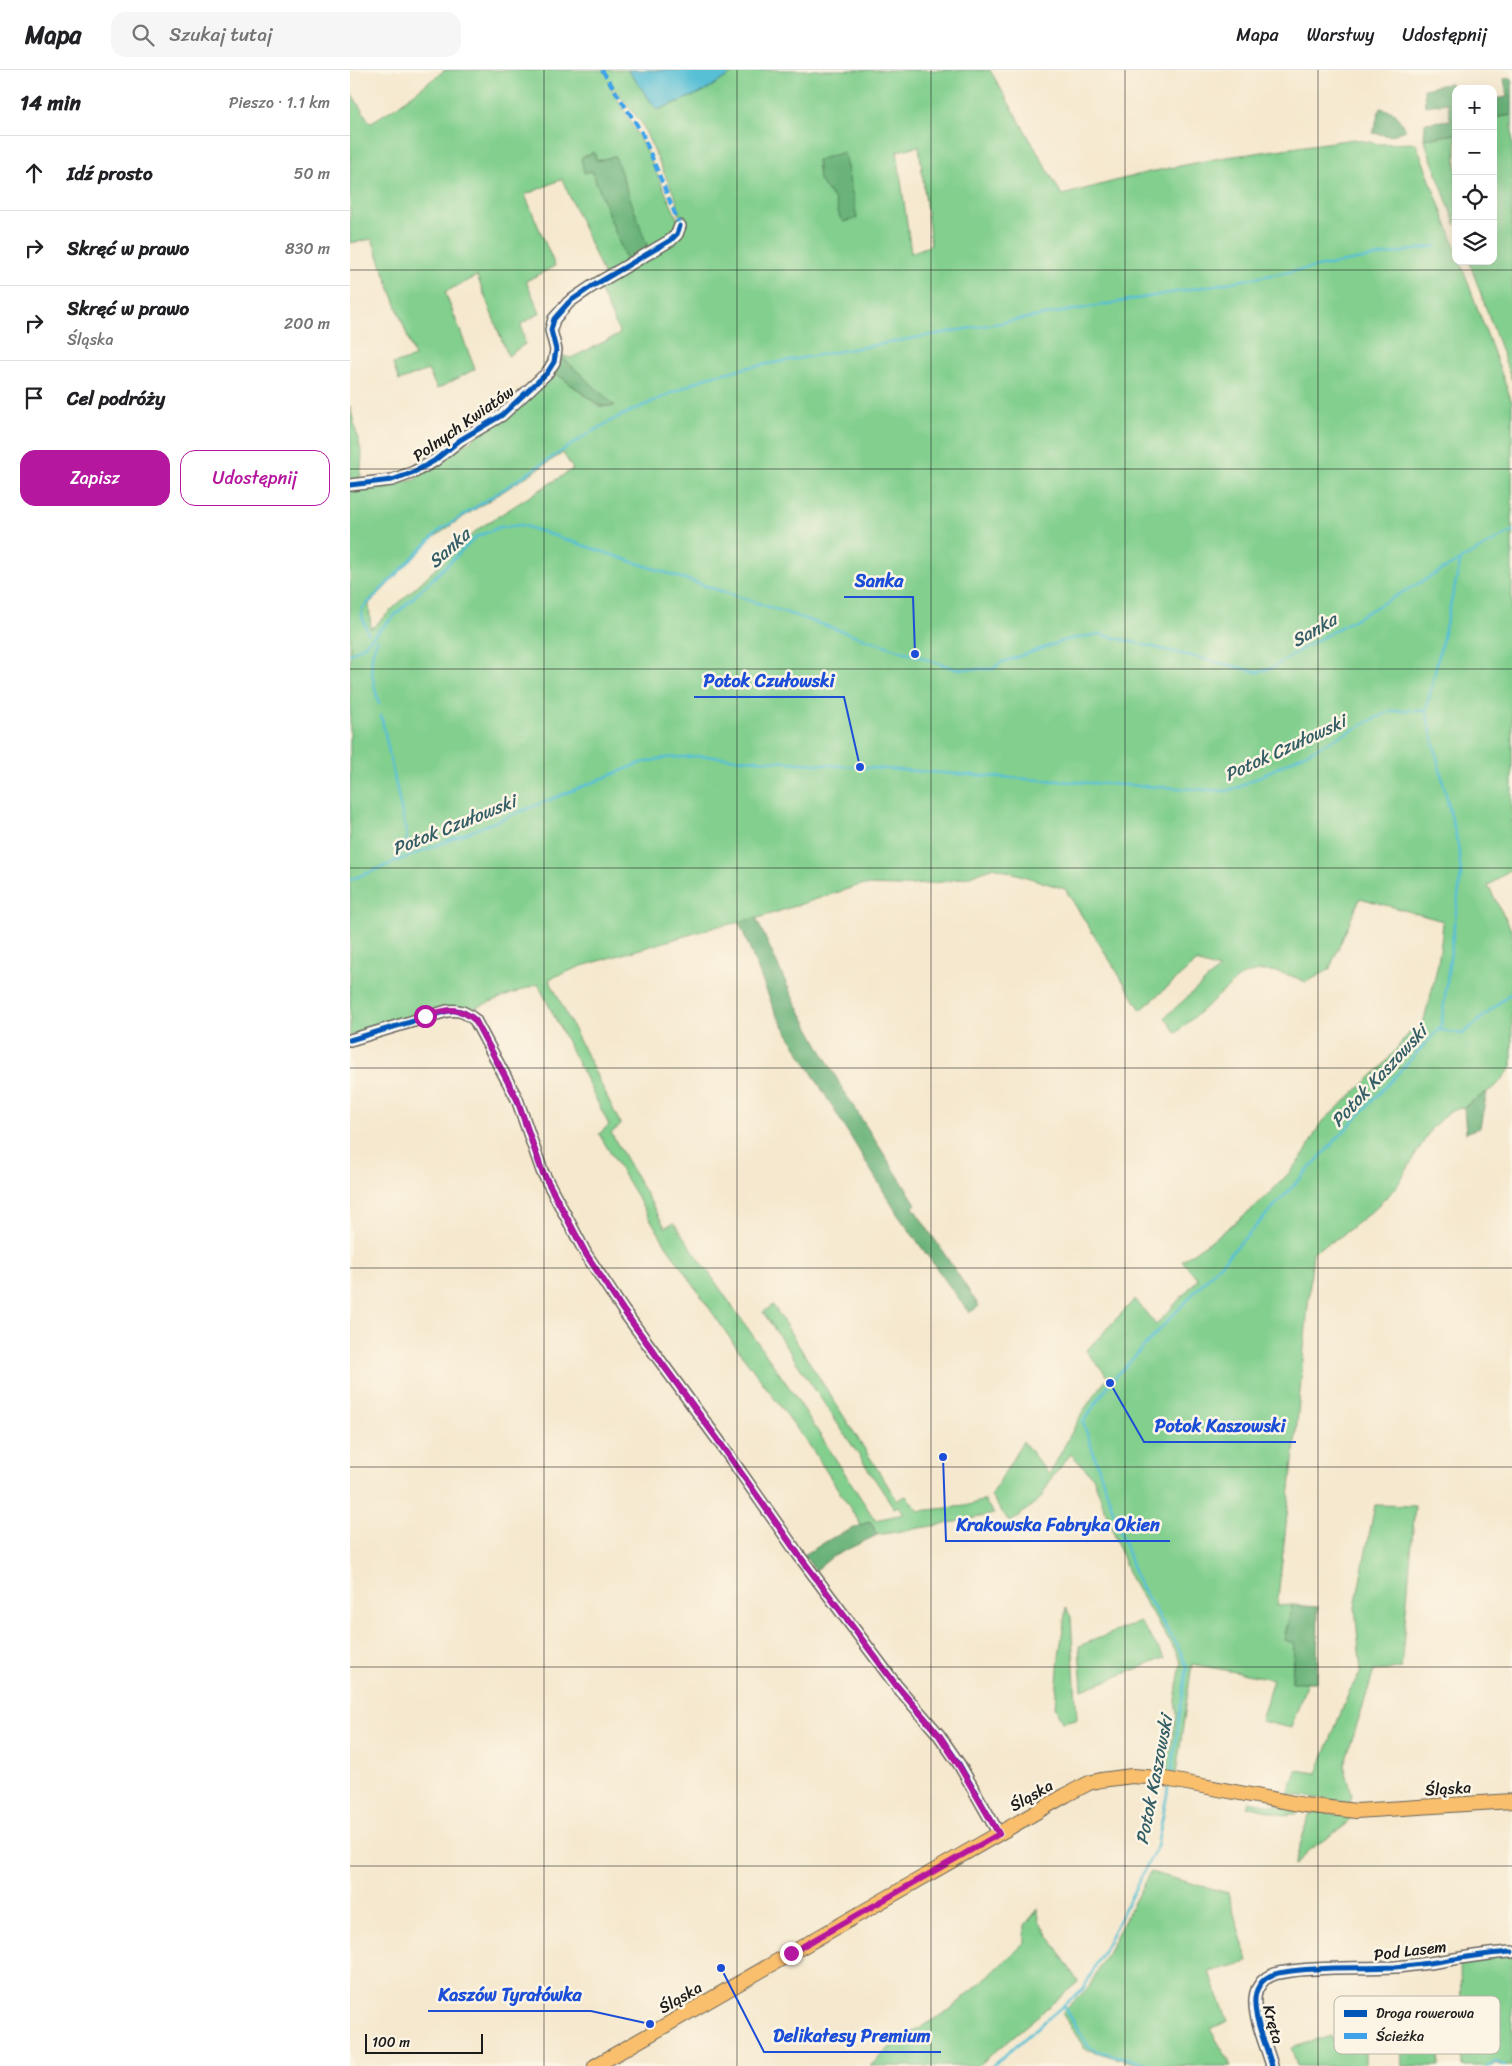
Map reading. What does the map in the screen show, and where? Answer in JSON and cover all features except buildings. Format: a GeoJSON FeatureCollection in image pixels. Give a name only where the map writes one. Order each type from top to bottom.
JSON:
{"type":"FeatureCollection","features":[{"type":"Feature","properties":{"kind":"main road","name":"Śląska"},"geometry":{"type":"LineString","coordinates":[[595,2066],[1089,1783],[1117,1777],[1160,1778],[1304,1805],[1356,1811],[1512,1801]]}},
{"type":"Feature","properties":{"kind":"street","name":"Polnych Kwiatów"},"geometry":{"type":"LineString","coordinates":[[350,485],[392,480],[414,472],[434,461],[460,440],[502,414],[547,374],[554,362],[556,350],[551,330],[554,319],[569,302],[590,287],[671,240],[677,234],[680,226]]}},
{"type":"Feature","properties":{"kind":"street"},"geometry":{"type":"LineString","coordinates":[[350,1040],[447,1010],[458,1009],[467,1013],[475,1020],[517,1099],[542,1171],[586,1254],[623,1310],[798,1554],[896,1685],[939,1735],[999,1834]]}},
{"type":"Feature","properties":{"kind":"street","name":"Pod Lasem"},"geometry":{"type":"LineString","coordinates":[[1311,1969],[1397,1967],[1490,1953],[1512,1952]]}},
{"type":"Feature","properties":{"kind":"street","name":"Kręta"},"geometry":{"type":"LineString","coordinates":[[1272,2066],[1255,2012],[1255,1994],[1264,1980],[1272,1975],[1311,1969]]}},
{"type":"Feature","properties":{"kind":"green space"},"geometry":{"type":"Polygon","coordinates":[[[445,70],[628,70],[657,110],[703,92],[737,70],[990,70],[1062,195],[1145,173],[1220,158],[1354,139],[1379,144],[1416,143],[1452,238],[1452,265],[1461,265],[1512,402],[1512,868],[1488,886],[1512,931],[1512,1067],[1496,1086],[1464,1107],[1448,1112],[1431,1129],[1396,1188],[1372,1211],[1341,1236],[1313,1252],[1296,1434],[1277,1606],[1292,1605],[1284,1640],[1294,1643],[1292,1681],[1307,1682],[1291,1728],[1261,1721],[1273,1679],[1192,1664],[1176,1774],[1166,1773],[1177,1714],[1175,1700],[1181,1663],[1130,1578],[1093,1477],[1071,1454],[1051,1479],[1041,1498],[1010,1523],[991,1496],[1023,1441],[1049,1475],[1083,1411],[1108,1377],[1086,1351],[1135,1299],[1156,1325],[1198,1279],[1182,1261],[1262,1201],[1305,1153],[1320,1124],[1381,1068],[1413,1028],[1420,1033],[1438,964],[1443,921],[1360,898],[1329,970],[1306,982],[1274,971],[1258,971],[1241,976],[1176,1033],[1165,1017],[1219,969],[1196,962],[1141,1010],[1065,889],[994,867],[967,877],[942,882],[902,886],[860,885],[752,920],[719,926],[582,966],[549,979],[621,1125],[611,1133],[665,1227],[674,1223],[793,1393],[875,1520],[904,1514],[899,1506],[894,1508],[763,1312],[773,1305],[897,1500],[906,1496],[919,1511],[965,1506],[984,1500],[994,1514],[877,1535],[870,1521],[861,1525],[812,1449],[734,1344],[666,1245],[599,1134],[609,1125],[538,984],[469,1010],[350,1036],[350,491],[414,480],[521,405],[553,371],[599,406],[614,406],[560,355],[571,358],[620,334],[598,285],[604,275],[562,179],[525,195],[555,266],[526,281],[540,313],[521,324],[525,344],[508,356],[477,276],[445,292],[475,369],[437,389],[428,370],[399,381],[393,364],[415,357],[372,239],[350,243],[350,91],[370,123],[396,107],[445,70]],[[608,81],[649,156],[678,220],[676,226],[682,227],[676,199],[641,122],[608,81]],[[919,146],[897,151],[911,253],[931,245],[919,146]],[[594,153],[592,170],[627,262],[615,156],[597,161],[594,153]],[[563,453],[432,539],[369,604],[371,629],[478,529],[573,469],[563,453]]]}},
{"type":"Feature","properties":{"kind":"green space"},"geometry":{"type":"Polygon","coordinates":[[[1512,78],[1512,115],[1497,117],[1497,98],[1507,97],[1504,79],[1512,78]]]}},
{"type":"Feature","properties":{"kind":"green space"},"geometry":{"type":"Polygon","coordinates":[[[1450,83],[1452,135],[1424,139],[1425,123],[1450,120],[1448,103],[1425,106],[1424,89],[1450,83]]]}},
{"type":"Feature","properties":{"kind":"green space"},"geometry":{"type":"Polygon","coordinates":[[[1380,108],[1394,112],[1406,130],[1390,136],[1373,133],[1380,108]]]}},
{"type":"Feature","properties":{"kind":"green space"},"geometry":{"type":"Polygon","coordinates":[[[1512,115],[1512,380],[1470,265],[1497,265],[1497,117],[1512,115]]]}},
{"type":"Feature","properties":{"kind":"green space"},"geometry":{"type":"Polygon","coordinates":[[[1452,135],[1452,215],[1424,139],[1452,135]]]}},
{"type":"Feature","properties":{"kind":"green space"},"geometry":{"type":"Polygon","coordinates":[[[594,152],[597,161],[615,156],[649,251],[627,263],[592,171],[584,173],[581,158],[594,152]]]}},
{"type":"Feature","properties":{"kind":"green space"},"geometry":{"type":"Polygon","coordinates":[[[844,152],[857,218],[844,222],[840,218],[835,200],[819,180],[817,160],[844,152]]]}},
{"type":"Feature","properties":{"kind":"green space"},"geometry":{"type":"Polygon","coordinates":[[[560,355],[615,406],[600,406],[553,371],[560,355]]]}},
{"type":"Feature","properties":{"kind":"green space"},"geometry":{"type":"Polygon","coordinates":[[[350,407],[362,455],[360,479],[350,481],[350,407]]]}},
{"type":"Feature","properties":{"kind":"green space"},"geometry":{"type":"Polygon","coordinates":[[[756,918],[792,996],[843,1090],[916,1204],[913,1207],[979,1306],[969,1313],[898,1215],[775,1012],[739,922],[756,918]]]}},
{"type":"Feature","properties":{"kind":"green space"},"geometry":{"type":"Polygon","coordinates":[[[1487,1092],[1480,1127],[1466,1133],[1464,1107],[1487,1092]]]}},
{"type":"Feature","properties":{"kind":"green space"},"geometry":{"type":"Polygon","coordinates":[[[1375,1505],[1415,1506],[1401,1669],[1374,1671],[1344,1765],[1352,1794],[1350,1803],[1288,1794],[1296,1770],[1317,1773],[1350,1690],[1361,1672],[1355,1607],[1375,1505]]]}},
{"type":"Feature","properties":{"kind":"green space"},"geometry":{"type":"Polygon","coordinates":[[[870,1521],[877,1535],[832,1557],[815,1571],[804,1555],[832,1538],[870,1521]]]}},
{"type":"Feature","properties":{"kind":"green space"},"geometry":{"type":"Polygon","coordinates":[[[1292,1605],[1318,1607],[1317,1682],[1292,1682],[1294,1643],[1284,1640],[1292,1605]]]}},
{"type":"Feature","properties":{"kind":"green space"},"geometry":{"type":"Polygon","coordinates":[[[1066,1608],[1071,1617],[1077,1719],[1062,1722],[1055,1707],[1059,1657],[1066,1608]]]}},
{"type":"Feature","properties":{"kind":"green space"},"geometry":{"type":"Polygon","coordinates":[[[1140,1622],[1165,1658],[1082,1690],[1079,1646],[1140,1622]]]}},
{"type":"Feature","properties":{"kind":"green space"},"geometry":{"type":"Polygon","coordinates":[[[1249,1801],[1296,1809],[1297,1814],[1289,1814],[1289,1816],[1247,1806],[1249,1801]]]}},
{"type":"Feature","properties":{"kind":"green space"},"geometry":{"type":"Polygon","coordinates":[[[1316,1811],[1351,1817],[1343,1827],[1309,1850],[1294,1866],[1309,1815],[1316,1811]]]}},
{"type":"Feature","properties":{"kind":"green space"},"geometry":{"type":"Polygon","coordinates":[[[1150,1872],[1228,1893],[1248,1962],[1209,1972],[1228,2021],[1210,2029],[1232,2066],[1144,2066],[1085,2049],[1062,2013],[1089,1987],[1150,1872]]]}},
{"type":"Feature","properties":{"kind":"green space"},"geometry":{"type":"Polygon","coordinates":[[[1038,1909],[1039,1920],[1078,1982],[978,2066],[870,2066],[897,2041],[951,2009],[1025,1943],[1025,1925],[1038,1909]]]}},
{"type":"Feature","properties":{"kind":"green space"},"geometry":{"type":"Polygon","coordinates":[[[1512,1954],[1512,2066],[1499,2066],[1497,2063],[1491,2066],[1462,2066],[1462,2054],[1500,2054],[1500,1996],[1461,1996],[1460,1959],[1512,1954]]]}},
{"type":"Feature","properties":{"kind":"green space"},"geometry":{"type":"Polygon","coordinates":[[[1331,2036],[1332,2040],[1334,2040],[1334,2054],[1365,2054],[1365,2066],[1297,2066],[1291,2048],[1331,2036]]]}},
{"type":"Feature","properties":{"kind":"green space"},"geometry":{"type":"Polygon","coordinates":[[[1401,2054],[1439,2054],[1439,2066],[1402,2066],[1401,2054]]]}},
{"type":"Feature","properties":{"kind":"water"},"geometry":{"type":"Polygon","coordinates":[[[628,70],[737,70],[703,92],[657,110],[628,70]]]}},
{"type":"Feature","properties":{"kind":"waterway"},"geometry":{"type":"LineString","coordinates":[[368,633],[362,616],[362,609],[439,531],[588,434],[616,418],[707,377],[745,368],[1436,246]]}},
{"type":"Feature","properties":{"kind":"waterway","name":"Sanka"},"geometry":{"type":"LineString","coordinates":[[350,654],[362,647],[476,537],[500,527],[522,525],[956,669],[993,669],[1000,663],[1066,640],[1099,634],[1258,672],[1272,668],[1305,647],[1512,531]]}},
{"type":"Feature","properties":{"kind":"waterway","name":"Potok Kaszowski"},"geometry":{"type":"LineString","coordinates":[[1171,1774],[1187,1667],[1180,1651],[1137,1580],[1083,1422],[1110,1383],[1441,1027],[1461,874],[1458,845],[1426,711],[1461,559]]}},
{"type":"Feature","properties":{"kind":"waterway"},"geometry":{"type":"LineString","coordinates":[[378,639],[374,647],[371,663],[379,704]]}},
{"type":"Feature","properties":{"kind":"waterway","name":"Potok Czułowski"},"geometry":{"type":"LineString","coordinates":[[350,880],[641,763],[664,758],[702,756],[1226,791],[1239,787],[1390,711],[1411,710]]}},
{"type":"Feature","properties":{"kind":"waterway"},"geometry":{"type":"LineString","coordinates":[[1415,710],[1426,711]]}},
{"type":"Feature","properties":{"kind":"waterway"},"geometry":{"type":"LineString","coordinates":[[381,715],[407,837],[404,850],[395,860]]}},
{"type":"Feature","properties":{"kind":"waterway"},"geometry":{"type":"LineString","coordinates":[[1439,1030],[1463,1034],[1512,992]]}},
{"type":"Feature","properties":{"kind":"waterway","name":"Potok Kaszowski"},"geometry":{"type":"LineString","coordinates":[[992,2066],[1084,1988],[1157,1846],[1169,1784]]}},
{"type":"Feature","properties":{"kind":"waterway"},"geometry":{"type":"LineString","coordinates":[[1064,2006],[1088,2046],[1097,2051],[1157,2066]]}},
{"type":"Feature","properties":{"kind":"waterway"},"geometry":{"type":"LineString","coordinates":[[1487,2066],[1496,2062],[1505,2066]]}},
{"type":"Feature","properties":{"kind":"marked path"},"geometry":{"type":"LineString","coordinates":[[602,70],[642,133],[680,226]]}},
{"type":"Feature","properties":{"kind":"cycle path"},"geometry":{"type":"LineString","coordinates":[[350,485],[392,480],[414,472],[434,461],[460,440],[502,415],[547,373],[554,362],[556,350],[551,330],[554,319],[569,302],[671,240],[677,234],[680,226]]}},
{"type":"Feature","properties":{"kind":"cycle path"},"geometry":{"type":"LineString","coordinates":[[350,1040],[447,1011],[455,1010],[462,1012],[475,1020],[517,1099],[542,1171],[586,1254],[623,1310],[798,1554],[896,1685],[939,1735],[959,1764],[999,1834]]}},
{"type":"Feature","properties":{"kind":"cycle path"},"geometry":{"type":"LineString","coordinates":[[1272,2066],[1259,2025],[1255,2004],[1259,1986],[1270,1976],[1312,1969],[1410,1966],[1512,1952]]}},
{"type":"Feature","properties":{"kind":"place","name":"Sanka"},"geometry":{"type":"Point","coordinates":[915,654]}},
{"type":"Feature","properties":{"kind":"place","name":"Potok Czułowski"},"geometry":{"type":"Point","coordinates":[860,767]}},
{"type":"Feature","properties":{"kind":"place","name":"Potok Kaszowski"},"geometry":{"type":"Point","coordinates":[1110,1383]}},
{"type":"Feature","properties":{"kind":"place","name":"Krakowska Fabryka Okien"},"geometry":{"type":"Point","coordinates":[943,1457]}},
{"type":"Feature","properties":{"kind":"place","name":"Delikatesy Premium"},"geometry":{"type":"Point","coordinates":[721,1968]}},
{"type":"Feature","properties":{"kind":"place","name":"Kaszów Tyrałówka"},"geometry":{"type":"Point","coordinates":[650,2024]}},
{"type":"Feature","properties":{"kind":"route"},"geometry":{"type":"LineString","coordinates":[[425,1016],[458,1009],[467,1013],[475,1020],[517,1099],[542,1171],[586,1254],[666,1371],[718,1440],[798,1554],[896,1685],[939,1735],[999,1834],[791,1953]]}}]}
